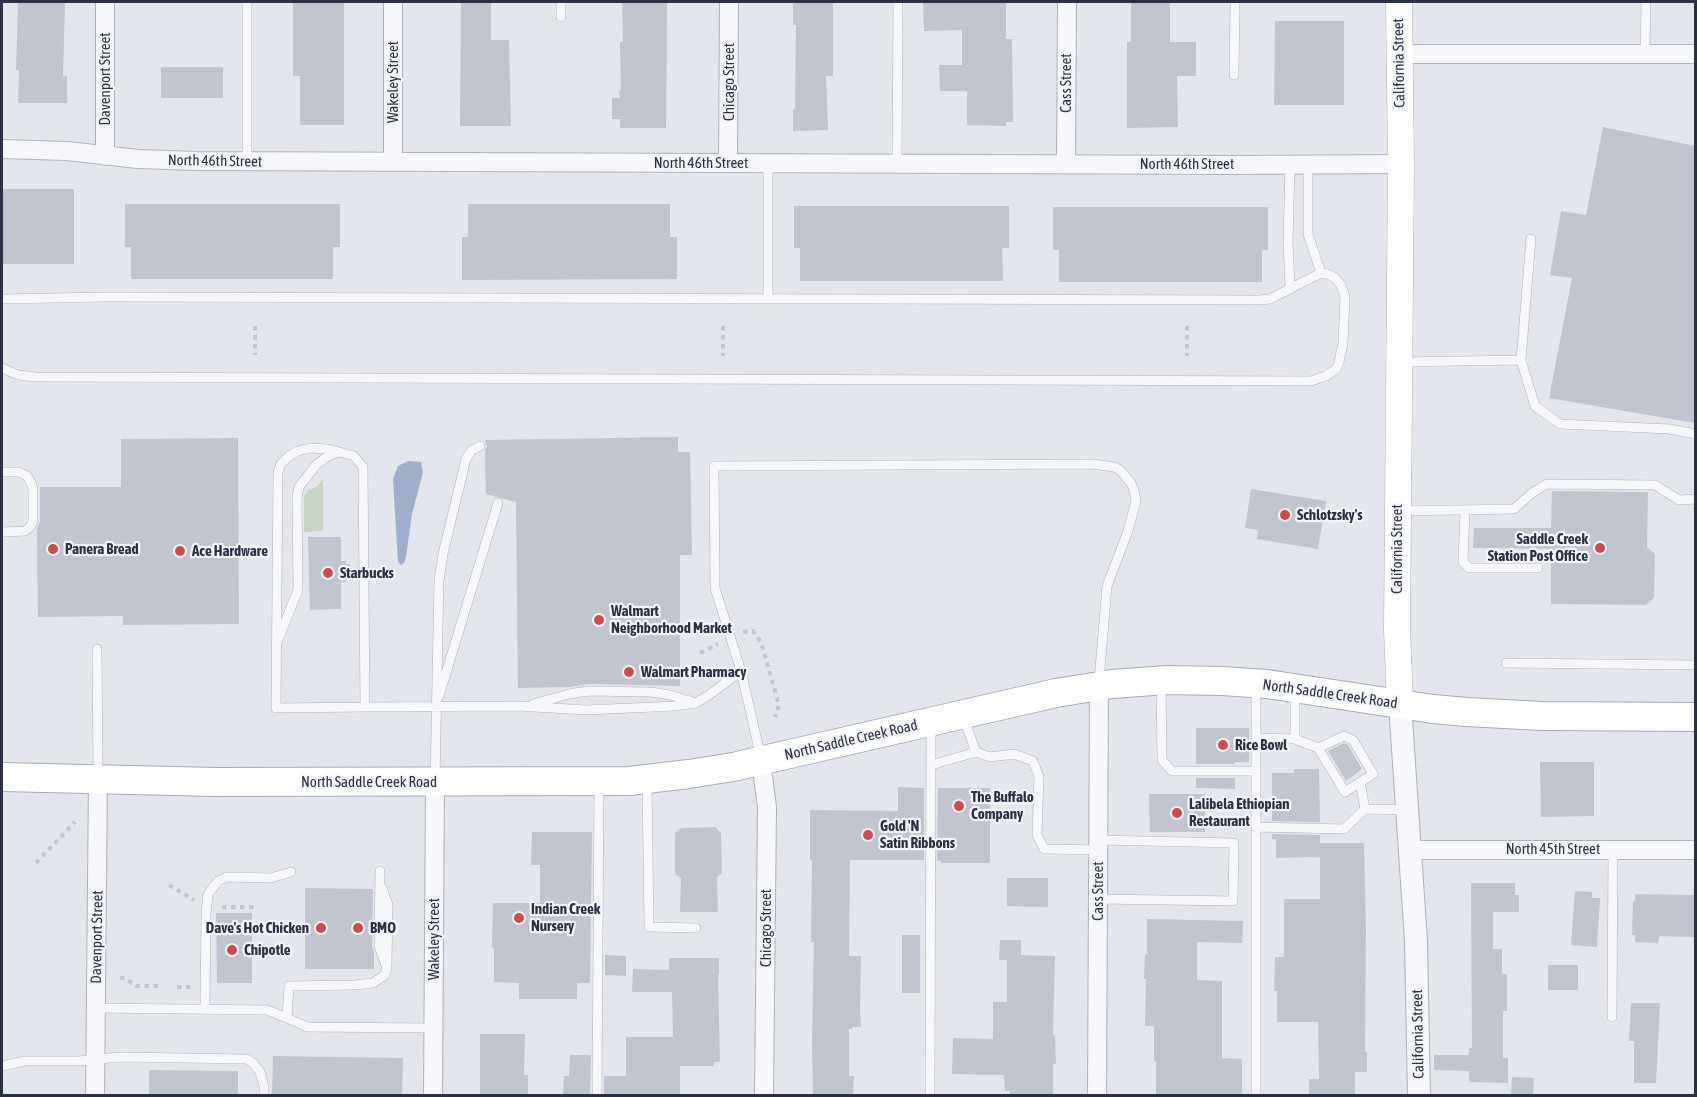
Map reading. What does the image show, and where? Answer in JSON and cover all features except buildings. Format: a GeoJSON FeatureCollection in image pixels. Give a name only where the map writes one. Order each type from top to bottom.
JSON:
{"type":"FeatureCollection","features":[{"type":"Feature","properties":{"kind":"main road","name":"California Street"},"geometry":{"type":"LineString","coordinates":[[1399,2],[1401,164],[1397,657],[1400,704]]}},
{"type":"Feature","properties":{"kind":"main road","name":"North Saddle Creek Road"},"geometry":{"type":"LineString","coordinates":[[2,777],[216,782],[599,782],[647,779],[713,771],[1042,695],[1099,686],[1161,681],[1211,680],[1256,683],[1400,704],[1500,714],[1695,717]]}},
{"type":"Feature","properties":{"kind":"street","name":"Davenport Street"},"geometry":{"type":"LineString","coordinates":[[105,2],[105,156]]}},
{"type":"Feature","properties":{"kind":"street","name":"Wakeley Street"},"geometry":{"type":"LineString","coordinates":[[393,2],[393,162]]}},
{"type":"Feature","properties":{"kind":"street","name":"Chicago Street"},"geometry":{"type":"LineString","coordinates":[[728,163],[729,2]]}},
{"type":"Feature","properties":{"kind":"street","name":"Cass Street"},"geometry":{"type":"LineString","coordinates":[[1066,164],[1067,2]]}},
{"type":"Feature","properties":{"kind":"street"},"geometry":{"type":"LineString","coordinates":[[1399,54],[1695,54]]}},
{"type":"Feature","properties":{"kind":"street","name":"North 46th Street"},"geometry":{"type":"LineString","coordinates":[[2,149],[63,151],[174,160],[247,161],[1401,164]]}},
{"type":"Feature","properties":{"kind":"street","name":"Cass Street"},"geometry":{"type":"LineString","coordinates":[[1097,1095],[1099,686]]}},
{"type":"Feature","properties":{"kind":"street","name":"California Street"},"geometry":{"type":"LineString","coordinates":[[1400,704],[1411,850],[1419,1095]]}},
{"type":"Feature","properties":{"kind":"street","name":"Chicago Street"},"geometry":{"type":"LineString","coordinates":[[761,760],[766,807],[764,1095]]}},
{"type":"Feature","properties":{"kind":"street","name":"Davenport Street"},"geometry":{"type":"LineString","coordinates":[[95,1095],[98,779]]}},
{"type":"Feature","properties":{"kind":"street","name":"Wakeley Street"},"geometry":{"type":"LineString","coordinates":[[433,1095],[435,782]]}},
{"type":"Feature","properties":{"kind":"street","name":"North 45th Street"},"geometry":{"type":"LineString","coordinates":[[1411,850],[1695,850]]}},
{"type":"Feature","properties":{"kind":"lane"},"geometry":{"type":"LineString","coordinates":[[247,161],[248,2]]}},
{"type":"Feature","properties":{"kind":"lane"},"geometry":{"type":"LineString","coordinates":[[561,2],[561,17]]}},
{"type":"Feature","properties":{"kind":"lane"},"geometry":{"type":"LineString","coordinates":[[897,163],[898,2]]}},
{"type":"Feature","properties":{"kind":"lane"},"geometry":{"type":"LineString","coordinates":[[1234,2],[1234,75]]}},
{"type":"Feature","properties":{"kind":"lane"},"geometry":{"type":"LineString","coordinates":[[1645,54],[1646,2]]}},
{"type":"Feature","properties":{"kind":"lane"},"geometry":{"type":"LineString","coordinates":[[768,163],[768,298]]}},
{"type":"Feature","properties":{"kind":"lane"},"geometry":{"type":"LineString","coordinates":[[1290,289],[1288,243],[1299,164]]}},
{"type":"Feature","properties":{"kind":"lane"},"geometry":{"type":"LineString","coordinates":[[1299,164],[1308,234],[1321,273]]}},
{"type":"Feature","properties":{"kind":"lane"},"geometry":{"type":"LineString","coordinates":[[1531,239],[1521,360],[1535,406],[1560,424],[1669,429],[1695,434]]}},
{"type":"Feature","properties":{"kind":"lane"},"geometry":{"type":"LineString","coordinates":[[2,299],[105,297],[1260,300],[1270,299],[1321,273],[1335,278],[1346,297],[1341,356],[1337,368],[1319,380],[1302,382],[47,377],[25,376],[2,368]]}},
{"type":"Feature","properties":{"kind":"lane"},"geometry":{"type":"LineString","coordinates":[[1399,362],[1521,360]]}},
{"type":"Feature","properties":{"kind":"lane"},"geometry":{"type":"LineString","coordinates":[[435,782],[440,570],[466,459],[472,450],[480,446]]}},
{"type":"Feature","properties":{"kind":"lane"},"geometry":{"type":"LineString","coordinates":[[364,707],[363,467],[354,456],[310,448],[298,451],[281,464],[278,472],[276,708],[525,707],[586,710],[667,707],[696,703],[741,671]]}},
{"type":"Feature","properties":{"kind":"lane"},"geometry":{"type":"LineString","coordinates":[[277,643],[298,590],[297,498],[299,487],[316,465],[338,452]]}},
{"type":"Feature","properties":{"kind":"lane"},"geometry":{"type":"LineString","coordinates":[[761,760],[741,671],[715,588],[714,465],[1101,465],[1115,467],[1131,483],[1136,501],[1128,531],[1107,586],[1099,686]]}},
{"type":"Feature","properties":{"kind":"lane"},"geometry":{"type":"LineString","coordinates":[[2,472],[19,472],[27,476],[33,489],[33,521],[30,527],[25,531],[2,532]]}},
{"type":"Feature","properties":{"kind":"lane"},"geometry":{"type":"LineString","coordinates":[[1397,511],[1514,509],[1532,493],[1547,484],[1655,485],[1679,500],[1695,500]]}},
{"type":"Feature","properties":{"kind":"lane"},"geometry":{"type":"LineString","coordinates":[[436,707],[498,503]]}},
{"type":"Feature","properties":{"kind":"lane"},"geometry":{"type":"LineString","coordinates":[[1465,510],[1463,562],[1469,568],[1538,568]]}},
{"type":"Feature","properties":{"kind":"lane"},"geometry":{"type":"LineString","coordinates":[[98,649],[98,779]]}},
{"type":"Feature","properties":{"kind":"lane"},"geometry":{"type":"LineString","coordinates":[[1506,663],[1695,665]]}},
{"type":"Feature","properties":{"kind":"lane"},"geometry":{"type":"LineString","coordinates":[[1161,681],[1162,760],[1172,771],[1256,771]]}},
{"type":"Feature","properties":{"kind":"lane"},"geometry":{"type":"LineString","coordinates":[[1256,683],[1256,1095]]}},
{"type":"Feature","properties":{"kind":"lane"},"geometry":{"type":"LineString","coordinates":[[1295,688],[1295,739]]}},
{"type":"Feature","properties":{"kind":"lane"},"geometry":{"type":"LineString","coordinates":[[525,707],[588,691],[650,692],[696,703]]}},
{"type":"Feature","properties":{"kind":"lane"},"geometry":{"type":"LineString","coordinates":[[962,714],[976,753]]}},
{"type":"Feature","properties":{"kind":"lane"},"geometry":{"type":"LineString","coordinates":[[930,1095],[931,721]]}},
{"type":"Feature","properties":{"kind":"lane"},"geometry":{"type":"LineString","coordinates":[[1256,738],[1295,739],[1317,748],[1345,792],[1373,774],[1353,740],[1344,736],[1317,748]]}},
{"type":"Feature","properties":{"kind":"lane"},"geometry":{"type":"LineString","coordinates":[[931,765],[976,753],[990,758],[1014,754],[1033,760],[1040,777],[1037,835],[1044,849],[1099,845],[1234,843],[1233,901],[1098,899]]}},
{"type":"Feature","properties":{"kind":"lane"},"geometry":{"type":"LineString","coordinates":[[647,779],[649,927],[696,928]]}},
{"type":"Feature","properties":{"kind":"lane"},"geometry":{"type":"LineString","coordinates":[[597,1095],[599,782]]}},
{"type":"Feature","properties":{"kind":"lane"},"geometry":{"type":"LineString","coordinates":[[1360,782],[1365,809]]}},
{"type":"Feature","properties":{"kind":"lane"},"geometry":{"type":"LineString","coordinates":[[1256,827],[1344,829],[1365,809],[1408,810]]}},
{"type":"Feature","properties":{"kind":"lane"},"geometry":{"type":"LineString","coordinates":[[1612,1017],[1613,850]]}},
{"type":"Feature","properties":{"kind":"lane"},"geometry":{"type":"LineString","coordinates":[[287,1018],[290,986],[373,983],[385,975],[387,968],[379,946],[380,871]]}},
{"type":"Feature","properties":{"kind":"lane"},"geometry":{"type":"LineString","coordinates":[[205,1009],[208,894],[218,881],[227,877],[272,878],[291,872]]}},
{"type":"Feature","properties":{"kind":"lane"},"geometry":{"type":"LineString","coordinates":[[96,1008],[267,1010],[307,1027],[434,1028]]}},
{"type":"Feature","properties":{"kind":"lane"},"geometry":{"type":"LineString","coordinates":[[2,1066],[25,1060],[119,1057],[247,1059],[254,1063],[260,1072],[264,1095]]}},
{"type":"Feature","properties":{"kind":"path"},"geometry":{"type":"LineString","coordinates":[[255,326],[255,355]]}},
{"type":"Feature","properties":{"kind":"path"},"geometry":{"type":"LineString","coordinates":[[723,326],[723,356]]}},
{"type":"Feature","properties":{"kind":"path"},"geometry":{"type":"LineString","coordinates":[[1187,326],[1187,356]]}},
{"type":"Feature","properties":{"kind":"path"},"geometry":{"type":"LineString","coordinates":[[36,863],[75,822]]}},
{"type":"Feature","properties":{"kind":"path"},"geometry":{"type":"LineString","coordinates":[[169,885],[199,903]]}},
{"type":"Feature","properties":{"kind":"path"},"geometry":{"type":"LineString","coordinates":[[214,907],[244,910],[257,907]]}},
{"type":"Feature","properties":{"kind":"path"},"geometry":{"type":"LineString","coordinates":[[120,978],[125,978],[136,986],[158,986]]}},
{"type":"Feature","properties":{"kind":"path"},"geometry":{"type":"LineString","coordinates":[[177,987],[198,987]]}},
{"type":"Feature","properties":{"kind":"green space"},"geometry":{"type":"Polygon","coordinates":[[[323,479],[323,531],[304,532],[304,497],[308,490],[317,487],[323,479]]]}},
{"type":"Feature","properties":{"kind":"water"},"geometry":{"type":"Polygon","coordinates":[[[408,461],[421,462],[423,472],[412,514],[406,557],[401,565],[398,562],[393,479],[398,466],[408,461]]]}},
{"type":"Feature","properties":{"kind":"place","name":"Schlotzsky's"},"geometry":{"type":"Point","coordinates":[1285,515]}},
{"type":"Feature","properties":{"kind":"place","name":"Saddle Creek Station Post Office"},"geometry":{"type":"Point","coordinates":[1600,548]}},
{"type":"Feature","properties":{"kind":"place","name":"Panera Bread"},"geometry":{"type":"Point","coordinates":[53,549]}},
{"type":"Feature","properties":{"kind":"place","name":"Ace Hardware"},"geometry":{"type":"Point","coordinates":[180,551]}},
{"type":"Feature","properties":{"kind":"place","name":"Starbucks"},"geometry":{"type":"Point","coordinates":[328,573]}},
{"type":"Feature","properties":{"kind":"place","name":"Walmart Neighborhood Market"},"geometry":{"type":"Point","coordinates":[599,620]}},
{"type":"Feature","properties":{"kind":"place","name":"Walmart Pharmacy"},"geometry":{"type":"Point","coordinates":[629,672]}},
{"type":"Feature","properties":{"kind":"place","name":"Rice Bowl"},"geometry":{"type":"Point","coordinates":[1223,745]}},
{"type":"Feature","properties":{"kind":"place","name":"The Buffalo Company"},"geometry":{"type":"Point","coordinates":[959,806]}},
{"type":"Feature","properties":{"kind":"place","name":"Lalibela Ethiopian Restaurant"},"geometry":{"type":"Point","coordinates":[1177,813]}},
{"type":"Feature","properties":{"kind":"place","name":"Gold 'N Satin Ribbons"},"geometry":{"type":"Point","coordinates":[868,835]}},
{"type":"Feature","properties":{"kind":"place","name":"Indian Creek Nursery"},"geometry":{"type":"Point","coordinates":[519,918]}},
{"type":"Feature","properties":{"kind":"place","name":"Dave's Hot Chicken"},"geometry":{"type":"Point","coordinates":[321,928]}},
{"type":"Feature","properties":{"kind":"place","name":"BMO"},"geometry":{"type":"Point","coordinates":[358,928]}},
{"type":"Feature","properties":{"kind":"place","name":"Chipotle"},"geometry":{"type":"Point","coordinates":[232,950]}}]}
